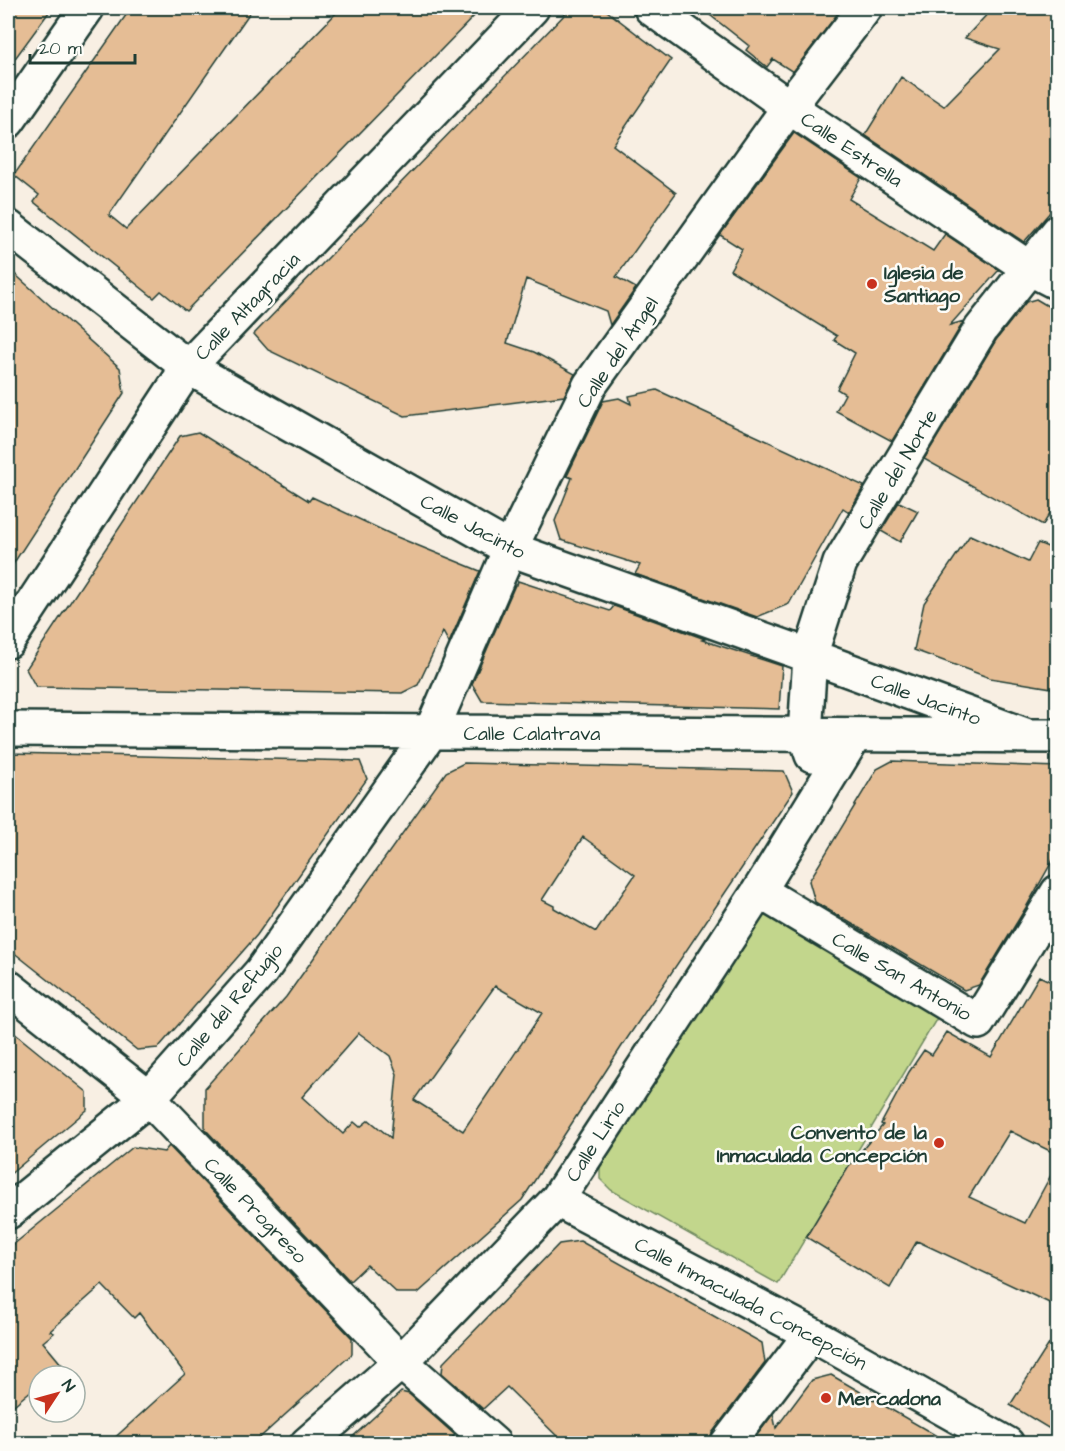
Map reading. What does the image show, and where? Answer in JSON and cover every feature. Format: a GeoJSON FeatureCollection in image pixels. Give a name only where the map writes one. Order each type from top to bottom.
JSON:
{"type":"FeatureCollection","features":[{"type":"Feature","properties":{"kind":"street"},"geometry":{"type":"LineString","coordinates":[[8,121],[87,8]]}},
{"type":"Feature","properties":{"kind":"street","name":"Calle Altagracia"},"geometry":{"type":"LineString","coordinates":[[8,641],[188,367],[532,8]]}},
{"type":"Feature","properties":{"kind":"street","name":"Calle Estrella"},"geometry":{"type":"LineString","coordinates":[[651,8],[789,106],[1029,268],[1058,283]]}},
{"type":"Feature","properties":{"kind":"street","name":"Calle del Ángel"},"geometry":{"type":"LineString","coordinates":[[431,732],[510,549],[590,385],[789,106],[865,8]]}},
{"type":"Feature","properties":{"kind":"street","name":"Calle Jacinto"},"geometry":{"type":"LineString","coordinates":[[8,227],[188,367],[510,549],[1025,735]]}},
{"type":"Feature","properties":{"kind":"street","name":"Calle del Norte"},"geometry":{"type":"LineString","coordinates":[[805,735],[810,656],[840,563],[981,329],[1058,232]]}},
{"type":"Feature","properties":{"kind":"street","name":"Calle Calatrava"},"geometry":{"type":"LineString","coordinates":[[8,729],[1058,736]]}},
{"type":"Feature","properties":{"kind":"street","name":"Calle del Refugio"},"geometry":{"type":"LineString","coordinates":[[8,1212],[149,1098],[261,972],[431,732]]}},
{"type":"Feature","properties":{"kind":"street"},"geometry":{"type":"LineString","coordinates":[[805,735],[823,788]]}},
{"type":"Feature","properties":{"kind":"street","name":"Calle Lirio"},"geometry":{"type":"LineString","coordinates":[[307,1443],[401,1362],[557,1200],[759,891],[855,735]]}},
{"type":"Feature","properties":{"kind":"street","name":"Calle San Antonio"},"geometry":{"type":"LineString","coordinates":[[759,891],[978,1022],[1058,892]]}},
{"type":"Feature","properties":{"kind":"street","name":"Calle Progreso"},"geometry":{"type":"LineString","coordinates":[[8,987],[149,1098],[401,1362],[494,1443]]}},
{"type":"Feature","properties":{"kind":"street","name":"Calle Inmaculada Concepción"},"geometry":{"type":"LineString","coordinates":[[557,1200],[811,1334],[1007,1443]]}},
{"type":"Feature","properties":{"kind":"street"},"geometry":{"type":"LineString","coordinates":[[727,1443],[811,1334]]}},
{"type":"Feature","properties":{"kind":"green space"},"geometry":{"type":"Polygon","coordinates":[[[770,914],[940,1013],[778,1284],[611,1190],[600,1179],[600,1153],[761,917],[770,914]]]}},
{"type":"Feature","properties":{"kind":"building"},"geometry":{"type":"Polygon","coordinates":[[[8,8],[52,8],[8,68],[8,8]]]}},
{"type":"Feature","properties":{"kind":"building"},"geometry":{"type":"Polygon","coordinates":[[[131,8],[253,8],[109,215],[126,229],[341,8],[482,8],[186,311],[161,291],[154,298],[34,202],[39,195],[14,175],[131,8]]]}},
{"type":"Feature","properties":{"kind":"building"},"geometry":{"type":"Polygon","coordinates":[[[571,8],[603,8],[671,60],[613,145],[676,193],[616,277],[636,288],[610,325],[606,311],[526,279],[507,343],[534,352],[575,374],[564,396],[405,416],[268,350],[254,334],[571,8]]]}},
{"type":"Feature","properties":{"kind":"building"},"geometry":{"type":"Polygon","coordinates":[[[701,8],[842,8],[793,72],[773,59],[767,67],[746,50],[749,46],[701,8]]]}},
{"type":"Feature","properties":{"kind":"building"},"geometry":{"type":"Polygon","coordinates":[[[993,8],[1058,8],[1058,203],[1024,242],[865,135],[901,77],[944,106],[1000,49],[965,38],[993,8]]]}},
{"type":"Feature","properties":{"kind":"building","name":"Iglesia de Santiago"},"geometry":{"type":"Polygon","coordinates":[[[794,133],[861,178],[849,199],[933,251],[945,234],[999,270],[950,325],[964,321],[892,441],[836,411],[845,394],[837,389],[855,353],[834,340],[837,336],[730,270],[742,249],[720,235],[794,133]]]}},
{"type":"Feature","properties":{"kind":"building"},"geometry":{"type":"Polygon","coordinates":[[[8,268],[120,368],[124,393],[8,572],[8,268]]]}},
{"type":"Feature","properties":{"kind":"building"},"geometry":{"type":"Polygon","coordinates":[[[1036,299],[1058,312],[1058,500],[1043,525],[924,459],[996,340],[1026,302],[1036,299]]]}},
{"type":"Feature","properties":{"kind":"building"},"geometry":{"type":"Polygon","coordinates":[[[657,390],[864,486],[849,512],[843,508],[789,604],[757,617],[635,574],[640,565],[561,540],[555,521],[572,478],[567,476],[603,401],[619,398],[631,404],[629,396],[657,390]]]}},
{"type":"Feature","properties":{"kind":"building"},"geometry":{"type":"Polygon","coordinates":[[[198,432],[309,501],[312,497],[397,537],[480,571],[449,643],[443,632],[418,685],[402,693],[36,687],[26,669],[180,436],[198,432]]]}},
{"type":"Feature","properties":{"kind":"building"},"geometry":{"type":"Polygon","coordinates":[[[899,502],[918,511],[900,542],[881,531],[899,502]]]}},
{"type":"Feature","properties":{"kind":"building"},"geometry":{"type":"Polygon","coordinates":[[[970,535],[1028,562],[1038,543],[1058,551],[1058,689],[990,678],[914,650],[924,603],[970,535]]]}},
{"type":"Feature","properties":{"kind":"building"},"geometry":{"type":"Polygon","coordinates":[[[518,581],[610,611],[614,606],[705,639],[702,640],[782,666],[779,709],[482,701],[472,684],[518,581]]]}},
{"type":"Feature","properties":{"kind":"building"},"geometry":{"type":"Polygon","coordinates":[[[8,753],[360,761],[367,779],[257,935],[158,1048],[137,1050],[8,948],[8,753]]]}},
{"type":"Feature","properties":{"kind":"building"},"geometry":{"type":"Polygon","coordinates":[[[892,761],[1058,767],[1058,851],[979,985],[964,990],[815,902],[809,881],[877,769],[892,761]]]}},
{"type":"Feature","properties":{"kind":"building"},"geometry":{"type":"Polygon","coordinates":[[[464,763],[784,771],[793,792],[622,1046],[522,1200],[418,1293],[397,1293],[367,1265],[350,1281],[205,1129],[205,1088],[286,997],[446,772],[464,763]],[[583,837],[542,900],[596,932],[635,875],[583,837]],[[495,986],[414,1100],[463,1131],[542,1013],[495,986]],[[359,1033],[302,1097],[343,1134],[354,1122],[360,1127],[369,1120],[391,1138],[397,1074],[390,1056],[359,1033]]]}},
{"type":"Feature","properties":{"kind":"building","name":"Convento de la Inmaculada Concepción"},"geometry":{"type":"Polygon","coordinates":[[[1039,976],[1058,985],[1058,1155],[1010,1131],[969,1197],[1025,1223],[1058,1162],[1058,1307],[917,1241],[890,1288],[806,1237],[848,1167],[883,1125],[881,1124],[909,1072],[924,1050],[932,1055],[947,1032],[991,1057],[1039,976]]]}},
{"type":"Feature","properties":{"kind":"building"},"geometry":{"type":"Polygon","coordinates":[[[8,1028],[87,1092],[87,1110],[8,1176],[8,1028]]]}},
{"type":"Feature","properties":{"kind":"building"},"geometry":{"type":"Polygon","coordinates":[[[169,1146],[352,1338],[352,1354],[254,1443],[109,1443],[185,1374],[139,1313],[134,1318],[102,1285],[50,1331],[54,1333],[43,1342],[61,1364],[27,1364],[27,1394],[8,1410],[8,1249],[133,1147],[164,1152],[169,1146]]]}},
{"type":"Feature","properties":{"kind":"building"},"geometry":{"type":"Polygon","coordinates":[[[580,1241],[762,1343],[765,1363],[712,1433],[709,1443],[564,1443],[507,1387],[483,1409],[442,1373],[443,1363],[559,1244],[580,1241]]]}},
{"type":"Feature","properties":{"kind":"building"},"geometry":{"type":"Polygon","coordinates":[[[1058,1330],[1058,1434],[1010,1405],[1058,1330]]]}},
{"type":"Feature","properties":{"kind":"building"},"geometry":{"type":"Polygon","coordinates":[[[831,1375],[949,1443],[751,1443],[773,1414],[776,1428],[812,1380],[831,1375]]]}},
{"type":"Feature","properties":{"kind":"building"},"geometry":{"type":"Polygon","coordinates":[[[401,1392],[409,1394],[455,1435],[446,1443],[346,1443],[401,1392]]]}},
{"type":"Feature","properties":{"kind":"place","name":"Iglesia de Santiago"},"geometry":{"type":"Point","coordinates":[872,284]}},
{"type":"Feature","properties":{"kind":"place","name":"Convento de la Inmaculada Concepción"},"geometry":{"type":"Point","coordinates":[939,1143]}},
{"type":"Feature","properties":{"kind":"place","name":"Mercadona"},"geometry":{"type":"Point","coordinates":[826,1398]}}]}
